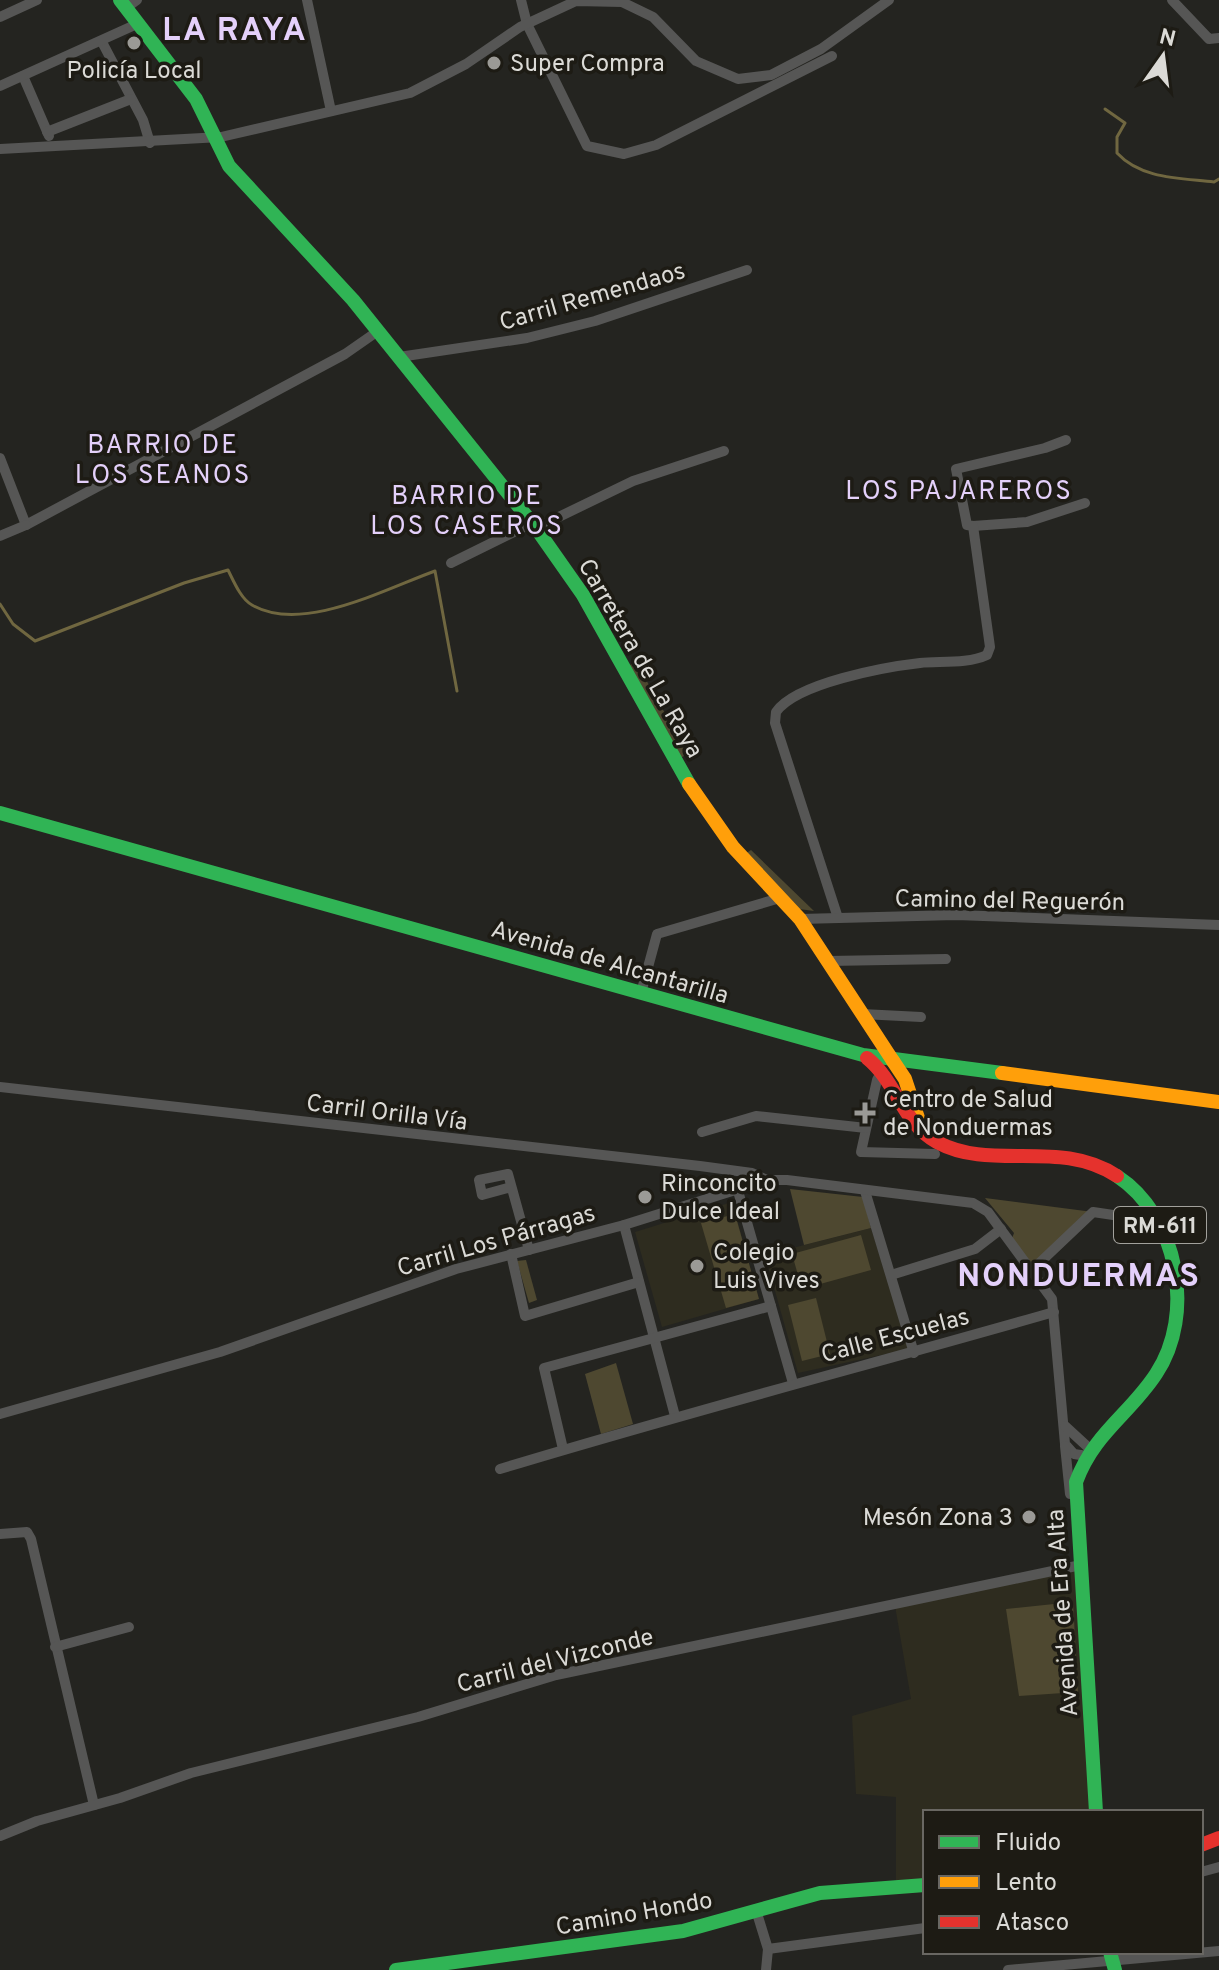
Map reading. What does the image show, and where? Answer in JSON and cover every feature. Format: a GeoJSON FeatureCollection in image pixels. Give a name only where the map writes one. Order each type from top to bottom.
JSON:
{"type":"FeatureCollection","features":[{"type":"Feature","properties":{"kind":"main road","name":"Carretera de La Raya"},"geometry":{"type":"LineString","coordinates":[[128,3],[137,24],[184,80],[221,137],[229,166],[378,331],[534,526],[583,595],[692,789],[733,847],[800,919],[862,1014],[888,1066]]}},
{"type":"Feature","properties":{"kind":"main road","name":"Avenida de Alcantarilla"},"geometry":{"type":"LineString","coordinates":[[0,813],[863,1055],[888,1066],[938,1068],[1219,1102]]}},
{"type":"Feature","properties":{"kind":"main road"},"geometry":{"type":"LineString","coordinates":[[888,1066],[911,1086],[914,1114],[934,1147]]}},
{"type":"Feature","properties":{"kind":"main road"},"geometry":{"type":"LineString","coordinates":[[888,1066],[891,1087]]}},
{"type":"Feature","properties":{"kind":"main road"},"geometry":{"type":"LineString","coordinates":[[911,1086],[922,1072],[938,1068]]}},
{"type":"Feature","properties":{"kind":"main road","name":"Avenida de Era Alta"},"geometry":{"type":"LineString","coordinates":[[891,1087],[907,1120],[934,1147],[1064,1156],[1098,1165],[1132,1186],[1167,1237],[1176,1264],[1178,1293],[1168,1352],[1148,1388],[1088,1452],[1076,1482],[1096,1810]]}},
{"type":"Feature","properties":{"kind":"main road","name":"Camino Hondo"},"geometry":{"type":"LineString","coordinates":[[396,1970],[683,1931],[820,1893],[923,1885]]}},
{"type":"Feature","properties":{"kind":"street"},"geometry":{"type":"LineString","coordinates":[[0,17],[37,0]]}},
{"type":"Feature","properties":{"kind":"street"},"geometry":{"type":"LineString","coordinates":[[307,0],[331,111]]}},
{"type":"Feature","properties":{"kind":"street"},"geometry":{"type":"LineString","coordinates":[[521,0],[527,24],[587,146],[604,152],[624,154],[656,145],[832,56]]}},
{"type":"Feature","properties":{"kind":"street"},"geometry":{"type":"LineString","coordinates":[[0,149],[221,137],[410,93],[466,64],[527,24],[576,1],[622,2],[653,17],[696,61],[738,79],[771,75],[821,49],[889,0]]}},
{"type":"Feature","properties":{"kind":"street"},"geometry":{"type":"LineString","coordinates":[[1172,0],[1209,39],[1219,38]]}},
{"type":"Feature","properties":{"kind":"street"},"geometry":{"type":"LineString","coordinates":[[0,86],[137,24]]}},
{"type":"Feature","properties":{"kind":"street"},"geometry":{"type":"LineString","coordinates":[[102,42],[150,143]]}},
{"type":"Feature","properties":{"kind":"street"},"geometry":{"type":"LineString","coordinates":[[23,76],[54,148]]}},
{"type":"Feature","properties":{"kind":"street"},"geometry":{"type":"LineString","coordinates":[[47,132],[131,99]]}},
{"type":"Feature","properties":{"kind":"street","name":"Carril Remendaos"},"geometry":{"type":"LineString","coordinates":[[399,357],[527,338],[595,321],[747,270]]}},
{"type":"Feature","properties":{"kind":"street"},"geometry":{"type":"LineString","coordinates":[[0,536],[26,525],[345,354],[378,331]]}},
{"type":"Feature","properties":{"kind":"street"},"geometry":{"type":"LineString","coordinates":[[1066,440],[956,469],[967,525],[1027,522],[1085,503]]}},
{"type":"Feature","properties":{"kind":"street"},"geometry":{"type":"LineString","coordinates":[[451,563],[633,481],[724,451]]}},
{"type":"Feature","properties":{"kind":"street"},"geometry":{"type":"LineString","coordinates":[[0,458],[26,525]]}},
{"type":"Feature","properties":{"kind":"street"},"geometry":{"type":"LineString","coordinates":[[838,918],[775,723],[776,712],[792,696],[829,683],[917,663],[987,655],[987,606],[973,526]]}},
{"type":"Feature","properties":{"kind":"street"},"geometry":{"type":"LineString","coordinates":[[641,993],[657,934],[780,898]]}},
{"type":"Feature","properties":{"kind":"street","name":"Camino del Reguerón"},"geometry":{"type":"LineString","coordinates":[[800,919],[956,915],[1074,922],[1219,925]]}},
{"type":"Feature","properties":{"kind":"street"},"geometry":{"type":"LineString","coordinates":[[828,961],[946,959]]}},
{"type":"Feature","properties":{"kind":"street"},"geometry":{"type":"LineString","coordinates":[[862,1014],[921,1017]]}},
{"type":"Feature","properties":{"kind":"street"},"geometry":{"type":"LineString","coordinates":[[888,1066],[866,1128],[861,1152],[934,1147]]}},
{"type":"Feature","properties":{"kind":"street"},"geometry":{"type":"LineString","coordinates":[[891,1087],[901,1093],[911,1086]]}},
{"type":"Feature","properties":{"kind":"street","name":"Carril Orilla Vía"},"geometry":{"type":"LineString","coordinates":[[0,1087],[700,1166],[752,1173],[767,1180]]}},
{"type":"Feature","properties":{"kind":"street"},"geometry":{"type":"LineString","coordinates":[[702,1132],[756,1116],[866,1128]]}},
{"type":"Feature","properties":{"kind":"street","name":"Carril Los Párragas"},"geometry":{"type":"LineString","coordinates":[[0,1414],[220,1352],[365,1298],[511,1254],[624,1225],[767,1180],[973,1203],[988,1212],[1049,1291],[1054,1312],[1069,1487],[1075,1503]]}},
{"type":"Feature","properties":{"kind":"street"},"geometry":{"type":"LineString","coordinates":[[511,1187],[529,1250]]}},
{"type":"Feature","properties":{"kind":"street"},"geometry":{"type":"LineString","coordinates":[[738,1191],[793,1383]]}},
{"type":"Feature","properties":{"kind":"street"},"geometry":{"type":"LineString","coordinates":[[865,1191],[914,1353]]}},
{"type":"Feature","properties":{"kind":"street"},"geometry":{"type":"LineString","coordinates":[[1033,1269],[1093,1212],[1147,1220]]}},
{"type":"Feature","properties":{"kind":"street"},"geometry":{"type":"LineString","coordinates":[[624,1225],[675,1416]]}},
{"type":"Feature","properties":{"kind":"street"},"geometry":{"type":"LineString","coordinates":[[891,1275],[975,1249],[1001,1229]]}},
{"type":"Feature","properties":{"kind":"street"},"geometry":{"type":"LineString","coordinates":[[511,1254],[525,1316],[639,1282]]}},
{"type":"Feature","properties":{"kind":"street"},"geometry":{"type":"LineString","coordinates":[[563,1449],[544,1368],[771,1306]]}},
{"type":"Feature","properties":{"kind":"street","name":"Calle Escuelas"},"geometry":{"type":"LineString","coordinates":[[500,1469],[675,1416],[914,1353],[1054,1312]]}},
{"type":"Feature","properties":{"kind":"street"},"geometry":{"type":"LineString","coordinates":[[1064,1425],[1088,1452]]}},
{"type":"Feature","properties":{"kind":"street"},"geometry":{"type":"LineString","coordinates":[[1065,1444],[1074,1454],[1088,1452]]}},
{"type":"Feature","properties":{"kind":"street"},"geometry":{"type":"LineString","coordinates":[[0,1534],[14,1530],[27,1532],[31,1539],[94,1805]]}},
{"type":"Feature","properties":{"kind":"street","name":"Carril del Vizconde"},"geometry":{"type":"LineString","coordinates":[[0,1836],[37,1821],[191,1773],[418,1717],[556,1675],[1081,1565]]}},
{"type":"Feature","properties":{"kind":"street"},"geometry":{"type":"LineString","coordinates":[[55,1647],[129,1627]]}},
{"type":"Feature","properties":{"kind":"street"},"geometry":{"type":"LineString","coordinates":[[756,1910],[768,1949],[766,1970]]}},
{"type":"Feature","properties":{"kind":"street"},"geometry":{"type":"LineString","coordinates":[[768,1949],[923,1928]]}},
{"type":"Feature","properties":{"kind":"street"},"geometry":{"type":"LineString","coordinates":[[1008,1970],[1190,1954]]}},
{"type":"Feature","properties":{"kind":"shaded area"},"geometry":{"type":"Polygon","coordinates":[[[636,662],[688,754],[680,758],[628,666],[636,662]]]}},
{"type":"Feature","properties":{"kind":"shaded area"},"geometry":{"type":"Polygon","coordinates":[[[751,850],[814,911],[799,909],[745,854],[751,850]]]}},
{"type":"Feature","properties":{"kind":"shaded area"},"geometry":{"type":"Polygon","coordinates":[[[790,1189],[863,1197],[871,1228],[804,1245],[790,1189]]]}},
{"type":"Feature","properties":{"kind":"shaded area"},"geometry":{"type":"Polygon","coordinates":[[[985,1198],[1093,1212],[1033,1269],[1011,1241],[1014,1233],[985,1198]]]}},
{"type":"Feature","properties":{"kind":"shaded area","name":"Colegio Luis Vives"},"geometry":{"type":"Polygon","coordinates":[[[732,1202],[759,1299],[662,1327],[635,1232],[732,1202]]]}},
{"type":"Feature","properties":{"kind":"shaded area"},"geometry":{"type":"Polygon","coordinates":[[[735,1214],[759,1299],[726,1308],[701,1223],[735,1214]]]}},
{"type":"Feature","properties":{"kind":"shaded area"},"geometry":{"type":"Polygon","coordinates":[[[871,1228],[909,1349],[798,1373],[765,1255],[871,1228]]]}},
{"type":"Feature","properties":{"kind":"shaded area"},"geometry":{"type":"Polygon","coordinates":[[[861,1235],[871,1270],[802,1289],[792,1254],[861,1235]]]}},
{"type":"Feature","properties":{"kind":"shaded area"},"geometry":{"type":"Polygon","coordinates":[[[526,1260],[537,1300],[529,1303],[517,1261],[526,1260]]]}},
{"type":"Feature","properties":{"kind":"shaded area"},"geometry":{"type":"Polygon","coordinates":[[[816,1298],[830,1354],[802,1361],[788,1305],[816,1298]]]}},
{"type":"Feature","properties":{"kind":"shaded area"},"geometry":{"type":"Polygon","coordinates":[[[616,1363],[633,1424],[601,1434],[585,1374],[616,1363]]]}},
{"type":"Feature","properties":{"kind":"shaded area"},"geometry":{"type":"Polygon","coordinates":[[[1081,1568],[1096,1810],[923,1810],[923,1885],[896,1888],[896,1797],[856,1794],[852,1716],[911,1699],[895,1606],[1081,1568]]]}},
{"type":"Feature","properties":{"kind":"shaded area"},"geometry":{"type":"Polygon","coordinates":[[[1073,1602],[1078,1692],[1019,1696],[1006,1609],[1073,1602]]]}},
{"type":"Feature","properties":{"kind":"waterway"},"geometry":{"type":"LineString","coordinates":[[1105,109],[1125,123],[1117,137],[1117,153],[1127,162],[1162,176],[1214,182],[1219,179]]}},
{"type":"Feature","properties":{"kind":"waterway"},"geometry":{"type":"LineString","coordinates":[[0,604],[13,624],[35,641],[184,583],[228,570],[241,594],[252,605],[272,613],[295,614],[344,606],[435,571],[457,691]]}},
{"type":"Feature","properties":{"kind":"traffic: fast"},"geometry":{"type":"LineString","coordinates":[[120,0],[196,99],[229,166],[353,300],[536,528],[583,595],[689,784]]}},
{"type":"Feature","properties":{"kind":"traffic: fast"},"geometry":{"type":"LineString","coordinates":[[0,813],[863,1055],[1002,1073]]}},
{"type":"Feature","properties":{"kind":"traffic: fast"},"geometry":{"type":"LineString","coordinates":[[1096,1810],[1076,1482],[1092,1450],[1156,1374],[1168,1350],[1175,1323],[1177,1296],[1167,1240],[1138,1194],[1117,1176]]}},
{"type":"Feature","properties":{"kind":"traffic: fast"},"geometry":{"type":"LineString","coordinates":[[396,1970],[683,1931],[820,1893],[923,1885]]}},
{"type":"Feature","properties":{"kind":"traffic: fast"},"geometry":{"type":"LineString","coordinates":[[1111,1954],[1115,1970]]}},
{"type":"Feature","properties":{"kind":"traffic: slow"},"geometry":{"type":"LineString","coordinates":[[689,784],[733,847],[800,919],[893,1061]]}},
{"type":"Feature","properties":{"kind":"traffic: slow"},"geometry":{"type":"LineString","coordinates":[[893,1061],[905,1079],[921,1127]]}},
{"type":"Feature","properties":{"kind":"traffic: slow"},"geometry":{"type":"LineString","coordinates":[[1002,1073],[1219,1102]]}},
{"type":"Feature","properties":{"kind":"traffic: jam"},"geometry":{"type":"LineString","coordinates":[[867,1058],[886,1079],[916,1124],[937,1142],[958,1151],[980,1155],[1072,1159],[1095,1165],[1117,1176]]}},
{"type":"Feature","properties":{"kind":"traffic: jam"},"geometry":{"type":"LineString","coordinates":[[1203,1844],[1219,1838]]}},
{"type":"Feature","properties":{"kind":"place","name":"Policía Local"},"geometry":{"type":"Point","coordinates":[134,43]}},
{"type":"Feature","properties":{"kind":"place","name":"Super Compra"},"geometry":{"type":"Point","coordinates":[494,63]}},
{"type":"Feature","properties":{"kind":"place","name":"Centro de Salud de Nonduermas"},"geometry":{"type":"Point","coordinates":[865,1113]}},
{"type":"Feature","properties":{"kind":"place","name":"Rinconcito Dulce Ideal"},"geometry":{"type":"Point","coordinates":[645,1197]}},
{"type":"Feature","properties":{"kind":"place","name":"Colegio Luis Vives"},"geometry":{"type":"Point","coordinates":[697,1266]}},
{"type":"Feature","properties":{"kind":"place","name":"Mesón Zona 3"},"geometry":{"type":"Point","coordinates":[1029,1517]}},
{"type":"Feature","properties":{"kind":"district","name":"LA RAYA"},"geometry":{"type":"Point","coordinates":[235,29]}},
{"type":"Feature","properties":{"kind":"district","name":"BARRIO DE LOS SEANOS"},"geometry":{"type":"Point","coordinates":[163,459]}},
{"type":"Feature","properties":{"kind":"district","name":"LOS PAJAREROS"},"geometry":{"type":"Point","coordinates":[959,490]}},
{"type":"Feature","properties":{"kind":"district","name":"BARRIO DE LOS CASEROS"},"geometry":{"type":"Point","coordinates":[467,510]}},
{"type":"Feature","properties":{"kind":"district","name":"NONDUERMAS"},"geometry":{"type":"Point","coordinates":[1079,1275]}}]}
